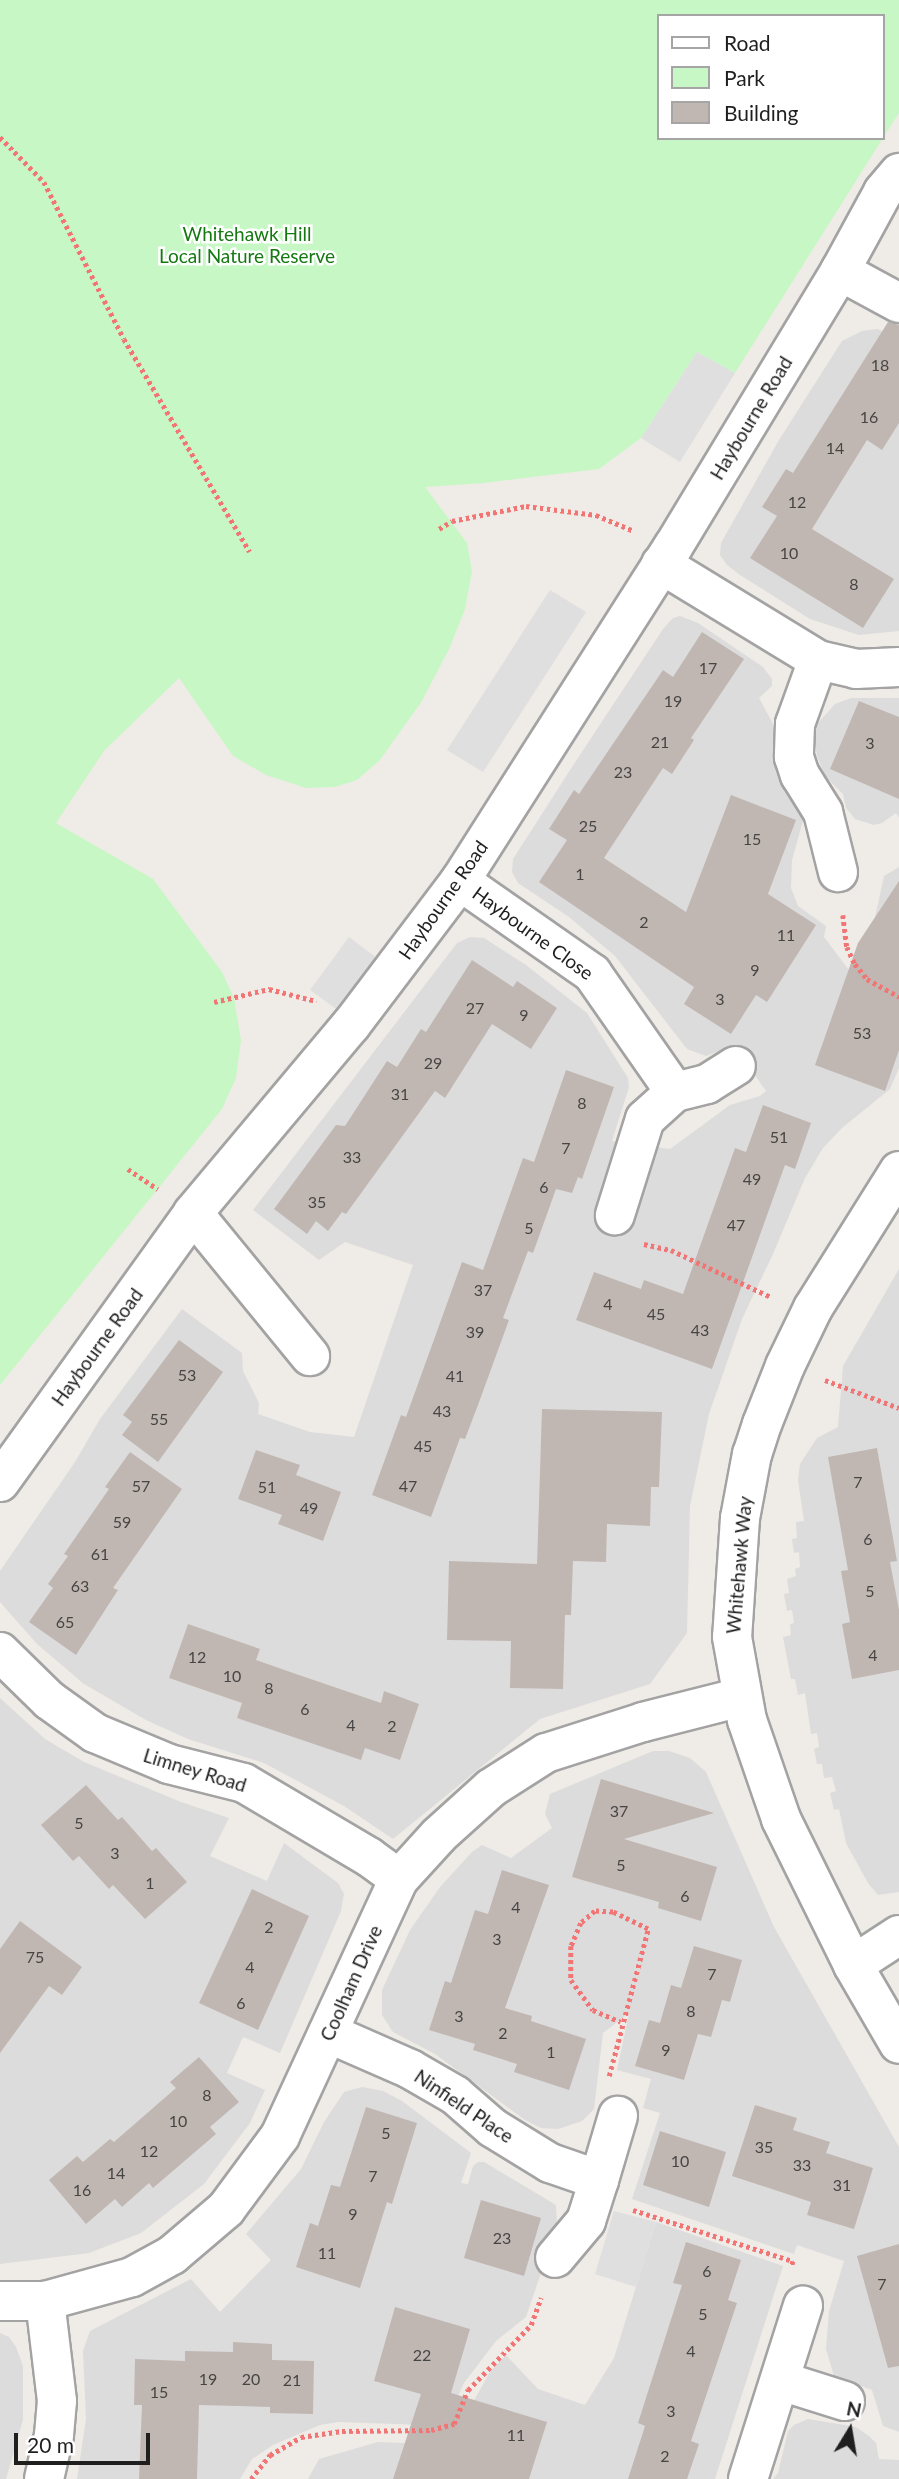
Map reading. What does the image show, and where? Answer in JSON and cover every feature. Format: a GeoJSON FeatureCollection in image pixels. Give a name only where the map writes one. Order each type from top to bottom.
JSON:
{"type":"FeatureCollection","features":[{"type":"Feature","properties":{"kind":"street","name":"Haybourne Road"},"geometry":{"type":"LineString","coordinates":[[0,1482],[193,1213],[351,1025],[460,881],[667,556],[839,271],[883,192],[899,173]]}},
{"type":"Feature","properties":{"kind":"street"},"geometry":{"type":"LineString","coordinates":[[839,271],[899,303]]}},
{"type":"Feature","properties":{"kind":"street"},"geometry":{"type":"LineString","coordinates":[[667,556],[818,660],[856,669],[899,667]]}},
{"type":"Feature","properties":{"kind":"street"},"geometry":{"type":"LineString","coordinates":[[818,660],[795,724],[794,757],[800,775],[823,812],[838,872]]}},
{"type":"Feature","properties":{"kind":"street","name":"Haybourne Close"},"geometry":{"type":"LineString","coordinates":[[460,881],[592,974],[676,1092]]}},
{"type":"Feature","properties":{"kind":"street"},"geometry":{"type":"LineString","coordinates":[[615,1215],[645,1119],[676,1092],[707,1084],[736,1066]]}},
{"type":"Feature","properties":{"kind":"street","name":"Whitehawk Way"},"geometry":{"type":"LineString","coordinates":[[899,1171],[813,1308],[785,1366],[752,1454],[740,1518],[732,1637],[741,1698],[780,1819],[853,1965],[899,2044]]}},
{"type":"Feature","properties":{"kind":"street"},"geometry":{"type":"LineString","coordinates":[[193,1213],[310,1356]]}},
{"type":"Feature","properties":{"kind":"street","name":"Limney Road"},"geometry":{"type":"LineString","coordinates":[[0,1652],[49,1700],[95,1733],[169,1764],[244,1783],[369,1857],[398,1878]]}},
{"type":"Feature","properties":{"kind":"street","name":"Coolham Drive"},"geometry":{"type":"LineString","coordinates":[[0,2301],[45,2301],[109,2284],[156,2265],[194,2239],[226,2209],[280,2136],[398,1878],[439,1835],[491,1788],[546,1753],[643,1723],[741,1698]]}},
{"type":"Feature","properties":{"kind":"street"},"geometry":{"type":"LineString","coordinates":[[853,1965],[899,1935]]}},
{"type":"Feature","properties":{"kind":"street","name":"Ninfield Place"},"geometry":{"type":"LineString","coordinates":[[328,2033],[410,2069],[455,2095],[493,2128],[596,2188]]}},
{"type":"Feature","properties":{"kind":"street"},"geometry":{"type":"LineString","coordinates":[[555,2258],[586,2221],[618,2116]]}},
{"type":"Feature","properties":{"kind":"street"},"geometry":{"type":"LineString","coordinates":[[44,2479],[54,2435],[57,2401],[45,2301]]}},
{"type":"Feature","properties":{"kind":"street"},"geometry":{"type":"LineString","coordinates":[[748,2479],[803,2306]]}},
{"type":"Feature","properties":{"kind":"street"},"geometry":{"type":"LineString","coordinates":[[781,2381],[845,2401]]}},
{"type":"Feature","properties":{"kind":"path"},"geometry":{"type":"LineString","coordinates":[[0,137],[44,182],[124,339],[250,552]]}},
{"type":"Feature","properties":{"kind":"path"},"geometry":{"type":"LineString","coordinates":[[439,530],[452,521],[526,506],[596,515],[667,556]]}},
{"type":"Feature","properties":{"kind":"path"},"geometry":{"type":"LineString","coordinates":[[838,872],[847,947],[855,964],[867,979],[899,997]]}},
{"type":"Feature","properties":{"kind":"path"},"geometry":{"type":"LineString","coordinates":[[214,1002],[268,989],[316,1001],[351,1025]]}},
{"type":"Feature","properties":{"kind":"path"},"geometry":{"type":"LineString","coordinates":[[615,1215],[609,1233],[671,1250],[761,1295],[813,1308]]}},
{"type":"Feature","properties":{"kind":"path"},"geometry":{"type":"LineString","coordinates":[[785,1366],[899,1408]]}},
{"type":"Feature","properties":{"kind":"path"},"geometry":{"type":"LineString","coordinates":[[618,2116],[601,2110],[621,2022],[648,1928],[613,1912],[595,1911],[581,1923],[571,1946],[568,1969],[571,1980],[593,2010],[621,2022]]}},
{"type":"Feature","properties":{"kind":"path"},"geometry":{"type":"LineString","coordinates":[[596,2188],[793,2261],[782,2300],[803,2306]]}},
{"type":"Feature","properties":{"kind":"path"},"geometry":{"type":"LineString","coordinates":[[251,2479],[270,2455],[301,2437],[342,2431],[430,2430],[454,2424],[468,2390],[531,2325],[555,2258]]}},
{"type":"Feature","properties":{"kind":"shaded area"},"geometry":{"type":"Polygon","coordinates":[[[877,329],[899,337],[899,631],[859,635],[810,619],[740,575],[727,565],[720,555],[721,543],[779,440],[842,341],[862,331],[877,329]]]}},
{"type":"Feature","properties":{"kind":"shaded area"},"geometry":{"type":"Polygon","coordinates":[[[697,352],[735,373],[680,462],[641,438],[697,352]]]}},
{"type":"Feature","properties":{"kind":"shaded area"},"geometry":{"type":"Polygon","coordinates":[[[550,590],[586,612],[483,772],[447,750],[550,590]]]}},
{"type":"Feature","properties":{"kind":"shaded area"},"geometry":{"type":"Polygon","coordinates":[[[680,616],[698,623],[763,667],[772,679],[772,686],[759,698],[785,746],[784,787],[802,804],[804,817],[792,860],[791,888],[798,906],[826,926],[824,937],[855,978],[899,1004],[899,1068],[890,1089],[842,1128],[823,1148],[805,1178],[742,1319],[709,1414],[690,1506],[687,1633],[650,1684],[540,1719],[393,1839],[344,1806],[264,1763],[188,1739],[146,1720],[84,1684],[37,1644],[0,1602],[0,1571],[75,1462],[100,1419],[182,1309],[242,1353],[243,1371],[259,1403],[258,1414],[310,1432],[354,1437],[413,1265],[345,1242],[319,1260],[253,1210],[457,943],[470,937],[484,938],[526,965],[587,1013],[628,1078],[629,1087],[612,1141],[670,1149],[730,1105],[760,1096],[766,1091],[734,1045],[706,1056],[687,1049],[615,956],[569,917],[518,883],[512,872],[513,859],[572,767],[663,629],[673,618],[680,616]]]}},
{"type":"Feature","properties":{"kind":"shaded area"},"geometry":{"type":"Polygon","coordinates":[[[851,698],[899,698],[899,818],[896,813],[874,825],[855,819],[846,808],[843,794],[825,776],[817,756],[814,735],[819,722],[835,704],[851,698]]]}},
{"type":"Feature","properties":{"kind":"shaded area"},"geometry":{"type":"Polygon","coordinates":[[[899,867],[899,987],[869,945],[884,876],[899,867]]]}},
{"type":"Feature","properties":{"kind":"shaded area"},"geometry":{"type":"Polygon","coordinates":[[[349,937],[378,959],[339,1011],[310,990],[349,937]]]}},
{"type":"Feature","properties":{"kind":"shaded area"},"geometry":{"type":"Polygon","coordinates":[[[899,1269],[899,1892],[878,1895],[868,1883],[846,1843],[839,1809],[834,1810],[830,1793],[836,1791],[832,1777],[824,1778],[822,1764],[817,1764],[814,1749],[819,1747],[817,1733],[811,1734],[805,1693],[798,1695],[795,1679],[791,1679],[783,1637],[791,1635],[790,1624],[794,1623],[792,1610],[787,1611],[784,1594],[789,1593],[787,1579],[796,1576],[795,1569],[800,1567],[799,1552],[794,1553],[792,1539],[797,1538],[796,1522],[804,1521],[798,1480],[800,1464],[817,1438],[838,1427],[843,1366],[899,1269]]]}},
{"type":"Feature","properties":{"kind":"shaded area"},"geometry":{"type":"Polygon","coordinates":[[[0,1698],[45,1739],[84,1762],[181,1802],[229,1818],[210,1856],[267,1881],[284,1843],[338,1883],[344,1894],[341,1911],[280,2053],[243,2037],[227,2073],[265,2090],[250,2123],[204,2184],[141,2233],[89,2253],[0,2264],[0,1698]]]}},
{"type":"Feature","properties":{"kind":"shaded area"},"geometry":{"type":"Polygon","coordinates":[[[653,1751],[669,1751],[690,1758],[706,1772],[774,1927],[899,2147],[899,2432],[883,2426],[872,2390],[834,2376],[826,2349],[829,2311],[844,2261],[797,2245],[794,2254],[632,2199],[660,2113],[643,2108],[651,2079],[617,2070],[629,2013],[603,2033],[594,2109],[582,2121],[558,2129],[541,2128],[525,2120],[435,2054],[393,2032],[382,2015],[382,1990],[410,1930],[440,1887],[472,1852],[482,1845],[511,1858],[552,1828],[545,1814],[550,1794],[653,1751]]]}},
{"type":"Feature","properties":{"kind":"shaded area"},"geometry":{"type":"Polygon","coordinates":[[[362,2087],[383,2091],[402,2101],[471,2153],[461,2183],[468,2184],[473,2166],[484,2162],[556,2205],[557,2226],[526,2317],[496,2341],[464,2383],[458,2396],[426,2425],[338,2422],[320,2425],[273,2445],[252,2459],[240,2479],[77,2479],[86,2419],[83,2351],[90,2331],[191,2279],[220,2312],[271,2260],[246,2234],[301,2169],[324,2122],[344,2092],[362,2087]]]}},
{"type":"Feature","properties":{"kind":"shaded area"},"geometry":{"type":"Polygon","coordinates":[[[614,2211],[656,2222],[636,2287],[595,2274],[614,2211]]]}},
{"type":"Feature","properties":{"kind":"shaded area"},"geometry":{"type":"Polygon","coordinates":[[[656,2222],[783,2266],[715,2479],[308,2479],[319,2459],[378,2442],[428,2444],[473,2402],[490,2372],[506,2355],[538,2389],[585,2405],[614,2358],[656,2222]]]}},
{"type":"Feature","properties":{"kind":"shaded area"},"geometry":{"type":"Polygon","coordinates":[[[0,2333],[9,2337],[16,2347],[23,2366],[23,2420],[6,2479],[0,2479],[0,2333]]]}},
{"type":"Feature","properties":{"kind":"shaded area"},"geometry":{"type":"Polygon","coordinates":[[[808,2419],[856,2427],[876,2443],[879,2459],[899,2460],[899,2479],[773,2479],[778,2473],[788,2431],[808,2419]]]}},
{"type":"Feature","properties":{"kind":"green space","name":"Whitehawk Hill Local Nature Reserve"},"geometry":{"type":"Polygon","coordinates":[[[0,0],[899,0],[899,113],[885,135],[885,14],[657,14],[657,140],[882,140],[735,373],[697,352],[641,438],[599,469],[425,487],[467,543],[472,571],[465,609],[450,647],[422,701],[380,760],[357,780],[335,787],[306,788],[266,775],[233,756],[179,678],[104,751],[56,823],[153,879],[222,972],[234,998],[241,1040],[236,1078],[222,1109],[0,1385],[0,0]]]}},
{"type":"Feature","properties":{"kind":"building"},"geometry":{"type":"Polygon","coordinates":[[[888,322],[899,325],[899,423],[882,450],[867,440],[812,529],[894,579],[863,628],[750,558],[777,516],[762,507],[786,469],[793,473],[888,322]]]}},
{"type":"Feature","properties":{"kind":"building"},"geometry":{"type":"Polygon","coordinates":[[[702,632],[744,659],[691,738],[694,740],[672,774],[663,768],[604,858],[686,912],[731,795],[796,820],[768,894],[816,925],[767,1002],[756,995],[731,1034],[684,1004],[694,987],[539,882],[567,840],[549,829],[574,790],[579,794],[663,670],[673,677],[702,632]]]}},
{"type":"Feature","properties":{"kind":"building"},"geometry":{"type":"Polygon","coordinates":[[[859,701],[899,717],[899,799],[830,769],[859,701]]]}},
{"type":"Feature","properties":{"kind":"building"},"geometry":{"type":"Polygon","coordinates":[[[899,881],[899,1050],[885,1091],[815,1065],[858,943],[899,881]]]}},
{"type":"Feature","properties":{"kind":"building"},"geometry":{"type":"Polygon","coordinates":[[[472,960],[513,987],[517,981],[557,1008],[531,1049],[492,1024],[445,1098],[435,1091],[346,1214],[342,1212],[328,1231],[316,1221],[307,1234],[274,1209],[336,1125],[345,1126],[387,1061],[397,1067],[421,1029],[426,1032],[472,960]]]}},
{"type":"Feature","properties":{"kind":"building"},"geometry":{"type":"Polygon","coordinates":[[[566,1070],[614,1087],[582,1179],[578,1177],[572,1193],[556,1189],[533,1253],[528,1251],[503,1318],[509,1320],[465,1439],[460,1438],[431,1517],[372,1495],[401,1415],[406,1417],[462,1262],[483,1270],[523,1158],[534,1162],[566,1070]]]}},
{"type":"Feature","properties":{"kind":"building"},"geometry":{"type":"Polygon","coordinates":[[[763,1105],[811,1123],[795,1169],[785,1165],[712,1369],[576,1320],[594,1272],[641,1289],[644,1280],[683,1294],[735,1148],[746,1152],[763,1105]]]}},
{"type":"Feature","properties":{"kind":"building"},"geometry":{"type":"Polygon","coordinates":[[[179,1340],[223,1372],[158,1462],[122,1435],[132,1422],[123,1415],[179,1340]]]}},
{"type":"Feature","properties":{"kind":"building"},"geometry":{"type":"Polygon","coordinates":[[[542,1409],[662,1412],[659,1487],[651,1487],[650,1526],[607,1524],[606,1562],[573,1561],[571,1615],[565,1615],[563,1689],[510,1688],[511,1641],[447,1640],[449,1561],[537,1564],[542,1409]]]}},
{"type":"Feature","properties":{"kind":"building"},"geometry":{"type":"Polygon","coordinates":[[[877,1448],[897,1561],[890,1562],[899,1610],[899,1670],[852,1679],[842,1624],[850,1622],[841,1571],[848,1570],[828,1457],[877,1448]]]}},
{"type":"Feature","properties":{"kind":"building"},"geometry":{"type":"Polygon","coordinates":[[[256,1450],[300,1465],[296,1475],[341,1492],[323,1541],[278,1524],[282,1515],[238,1499],[256,1450]]]}},
{"type":"Feature","properties":{"kind":"building"},"geometry":{"type":"Polygon","coordinates":[[[130,1452],[182,1489],[113,1588],[118,1590],[76,1655],[29,1622],[53,1588],[48,1584],[68,1556],[64,1554],[109,1489],[105,1487],[130,1452]]]}},
{"type":"Feature","properties":{"kind":"building"},"geometry":{"type":"Polygon","coordinates":[[[188,1624],[260,1649],[256,1660],[296,1674],[381,1703],[384,1691],[419,1704],[400,1760],[365,1748],[361,1760],[237,1718],[242,1703],[169,1678],[188,1624]]]}},
{"type":"Feature","properties":{"kind":"building"},"geometry":{"type":"Polygon","coordinates":[[[601,1779],[714,1813],[624,1839],[717,1867],[701,1921],[658,1908],[659,1902],[572,1877],[601,1779]]]}},
{"type":"Feature","properties":{"kind":"building"},"geometry":{"type":"Polygon","coordinates":[[[86,1785],[118,1820],[122,1817],[152,1851],[156,1848],[187,1882],[145,1919],[113,1885],[109,1889],[79,1856],[73,1861],[41,1825],[86,1785]]]}},
{"type":"Feature","properties":{"kind":"building"},"geometry":{"type":"Polygon","coordinates":[[[502,1870],[549,1885],[505,2008],[532,2016],[531,2021],[586,2039],[569,2090],[514,2072],[517,2064],[473,2050],[475,2044],[429,2030],[445,1981],[451,1983],[475,1910],[488,1914],[502,1870]]]}},
{"type":"Feature","properties":{"kind":"building"},"geometry":{"type":"Polygon","coordinates":[[[252,1889],[309,1916],[258,2030],[199,2003],[252,1889]]]}},
{"type":"Feature","properties":{"kind":"building"},"geometry":{"type":"Polygon","coordinates":[[[20,1921],[82,1967],[62,1995],[49,1986],[0,2053],[0,1949],[20,1921]]]}},
{"type":"Feature","properties":{"kind":"building"},"geometry":{"type":"Polygon","coordinates":[[[694,1946],[742,1960],[730,2002],[722,2000],[711,2037],[698,2034],[684,2080],[635,2066],[649,2020],[660,2023],[671,1985],[681,1988],[694,1946]]]}},
{"type":"Feature","properties":{"kind":"building"},"geometry":{"type":"Polygon","coordinates":[[[199,2057],[239,2102],[210,2127],[216,2134],[153,2188],[149,2183],[122,2207],[115,2199],[86,2224],[49,2180],[77,2156],[83,2162],[110,2139],[114,2142],[176,2088],[170,2082],[199,2057]]]}},
{"type":"Feature","properties":{"kind":"building"},"geometry":{"type":"Polygon","coordinates":[[[755,2105],[797,2118],[793,2130],[830,2142],[826,2153],[873,2168],[854,2229],[807,2215],[811,2202],[732,2176],[755,2105]]]}},
{"type":"Feature","properties":{"kind":"building"},"geometry":{"type":"Polygon","coordinates":[[[366,2107],[417,2123],[392,2204],[387,2202],[360,2288],[296,2267],[310,2223],[318,2226],[331,2185],[340,2187],[366,2107]]]}},
{"type":"Feature","properties":{"kind":"building"},"geometry":{"type":"Polygon","coordinates":[[[660,2131],[726,2152],[709,2207],[643,2185],[660,2131]]]}},
{"type":"Feature","properties":{"kind":"building"},"geometry":{"type":"Polygon","coordinates":[[[481,2200],[541,2218],[524,2276],[464,2258],[481,2200]]]}},
{"type":"Feature","properties":{"kind":"building"},"geometry":{"type":"Polygon","coordinates":[[[686,2242],[741,2260],[728,2300],[737,2303],[691,2441],[699,2444],[687,2479],[628,2479],[645,2426],[638,2423],[682,2285],[673,2283],[686,2242]]]}},
{"type":"Feature","properties":{"kind":"building"},"geometry":{"type":"Polygon","coordinates":[[[899,2244],[899,2366],[888,2368],[857,2256],[899,2244]]]}},
{"type":"Feature","properties":{"kind":"building"},"geometry":{"type":"Polygon","coordinates":[[[395,2307],[470,2329],[451,2393],[547,2422],[529,2479],[393,2479],[421,2394],[374,2381],[395,2307]]]}},
{"type":"Feature","properties":{"kind":"building"},"geometry":{"type":"Polygon","coordinates":[[[233,2342],[272,2344],[272,2360],[314,2361],[313,2414],[270,2413],[270,2407],[199,2405],[197,2479],[139,2479],[142,2405],[134,2405],[135,2359],[185,2361],[185,2351],[233,2352],[233,2342]]]}}]}
